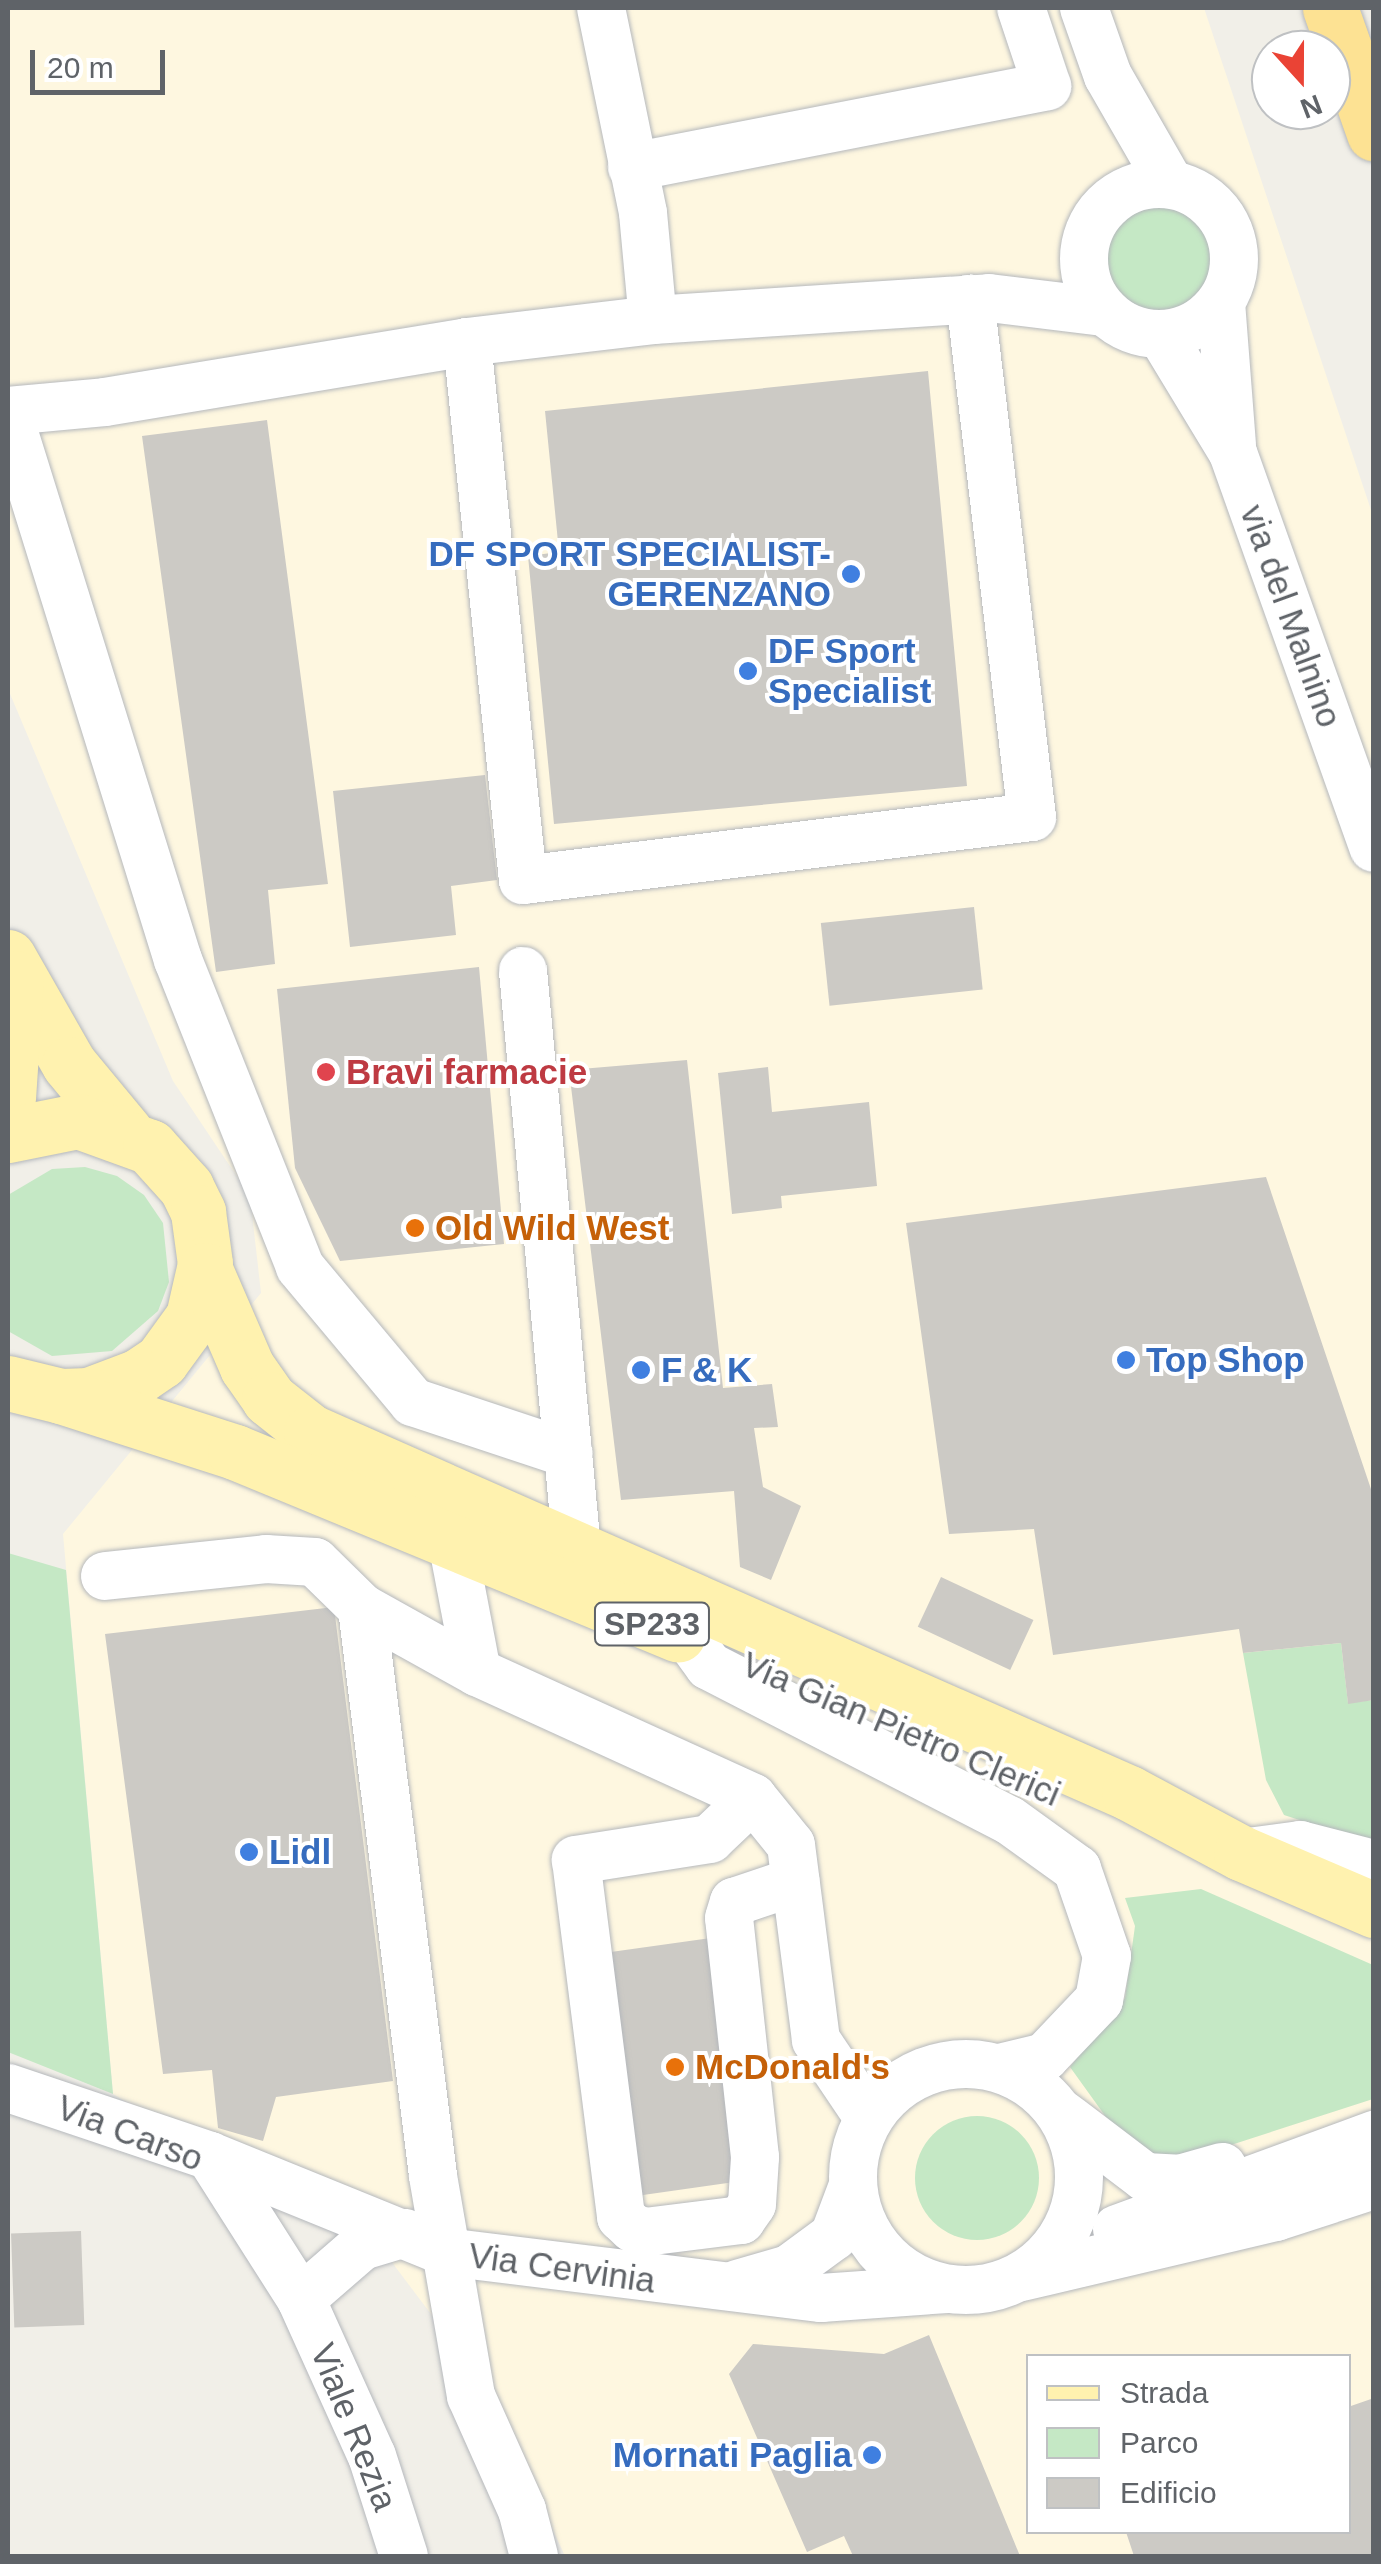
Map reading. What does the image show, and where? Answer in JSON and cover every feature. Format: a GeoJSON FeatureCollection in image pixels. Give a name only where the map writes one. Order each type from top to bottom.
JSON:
{"type":"FeatureCollection","features":[{"type":"Feature","properties":{"kind":"highway"},"geometry":{"type":"LineString","coordinates":[[1330,8],[1374,133]]}},
{"type":"Feature","properties":{"kind":"main road","name":"SP233"},"geometry":{"type":"LineString","coordinates":[[8,1098],[12,968]]}},
{"type":"Feature","properties":{"kind":"main road","name":"SP233"},"geometry":{"type":"LineString","coordinates":[[12,968],[69,1064],[126,1134]]}},
{"type":"Feature","properties":{"kind":"main road","name":"SP233"},"geometry":{"type":"LineString","coordinates":[[8,1135],[53,1121],[126,1134],[150,1147],[186,1187],[204,1238],[205,1270],[193,1317],[161,1360],[115,1388],[62,1396],[8,1383]]}},
{"type":"Feature","properties":{"kind":"main road","name":"Via Gian Pietro Clerici"},"geometry":{"type":"LineString","coordinates":[[205,1270],[247,1367],[292,1420],[437,1492],[1130,1793],[1242,1853],[1374,1910]]}},
{"type":"Feature","properties":{"kind":"main road","name":"Via Gian Pietro Clerici"},"geometry":{"type":"LineString","coordinates":[[62,1396],[235,1452],[1158,1838],[1242,1853]]}},
{"type":"Feature","properties":{"kind":"street"},"geometry":{"type":"LineString","coordinates":[[602,8],[644,213],[653,320]]}},
{"type":"Feature","properties":{"kind":"street"},"geometry":{"type":"LineString","coordinates":[[632,166],[1048,86],[1021,8]]}},
{"type":"Feature","properties":{"kind":"street"},"geometry":{"type":"LineString","coordinates":[[1084,8],[1108,76],[1170,184]]}},
{"type":"Feature","properties":{"kind":"street"},"geometry":{"type":"LineString","coordinates":[[1108,76],[1119,194]]}},
{"type":"Feature","properties":{"kind":"street"},"geometry":{"type":"LineString","coordinates":[[1106,312],[1084,271],[1084,248],[1090,227],[1119,194],[1170,184],[1210,202],[1228,229],[1235,261],[1221,302],[1232,453]]}},
{"type":"Feature","properties":{"kind":"street"},"geometry":{"type":"LineString","coordinates":[[979,298],[1084,248]]}},
{"type":"Feature","properties":{"kind":"street"},"geometry":{"type":"LineString","coordinates":[[568,1454],[414,1402],[300,1267],[178,960],[8,412],[106,402],[467,342],[653,320],[979,298],[1106,312],[1141,332],[1162,334],[1205,319],[1221,302]]}},
{"type":"Feature","properties":{"kind":"street"},"geometry":{"type":"LineString","coordinates":[[467,342],[523,880],[1032,817],[979,298]]}},
{"type":"Feature","properties":{"kind":"street"},"geometry":{"type":"LineString","coordinates":[[1162,334],[1232,453]]}},
{"type":"Feature","properties":{"kind":"street","name":"via del Malnino"},"geometry":{"type":"LineString","coordinates":[[1232,453],[1362,797],[1374,848]]}},
{"type":"Feature","properties":{"kind":"street"},"geometry":{"type":"LineString","coordinates":[[523,972],[577,1550]]}},
{"type":"Feature","properties":{"kind":"street"},"geometry":{"type":"LineString","coordinates":[[452,1541],[478,1672]]}},
{"type":"Feature","properties":{"kind":"street"},"geometry":{"type":"LineString","coordinates":[[105,1576],[266,1559],[315,1562],[362,1608],[478,1672],[753,1798],[791,1846],[816,2040],[868,2117]]}},
{"type":"Feature","properties":{"kind":"street"},"geometry":{"type":"LineString","coordinates":[[362,1608],[426,2243],[471,2396],[522,2510],[534,2556]]}},
{"type":"Feature","properties":{"kind":"street"},"geometry":{"type":"LineString","coordinates":[[690,1640],[709,1666],[1008,1820],[1076,1869],[1107,1956],[1098,2000],[1045,2057],[1000,2068]]}},
{"type":"Feature","properties":{"kind":"street"},"geometry":{"type":"LineString","coordinates":[[753,1798],[710,1839],[576,1860],[621,2217],[632,2228],[741,2220],[752,2204],[755,2157],[728,1918],[734,1902],[796,1881]]}},
{"type":"Feature","properties":{"kind":"street"},"geometry":{"type":"LineString","coordinates":[[1242,1853],[1300,1845],[1374,1864]]}},
{"type":"Feature","properties":{"kind":"street"},"geometry":{"type":"LineString","coordinates":[[1374,2120],[1178,2179],[1145,2177],[1061,2113],[1034,2085],[1000,2068],[962,2062],[924,2070],[892,2089],[868,2117],[854,2151],[852,2188],[862,2224],[882,2255],[912,2278],[947,2289],[984,2290],[1034,2266],[1374,2134]]}},
{"type":"Feature","properties":{"kind":"street","name":"Via Carso"},"geometry":{"type":"LineString","coordinates":[[8,2088],[210,2156],[301,2299]]}},
{"type":"Feature","properties":{"kind":"street"},"geometry":{"type":"LineString","coordinates":[[1034,2266],[1070,2223],[1080,2186],[1077,2148],[1061,2113]]}},
{"type":"Feature","properties":{"kind":"street","name":"Via Cervinia"},"geometry":{"type":"LineString","coordinates":[[210,2156],[426,2243]]}},
{"type":"Feature","properties":{"kind":"street"},"geometry":{"type":"LineString","coordinates":[[1034,2266],[1276,2217],[1374,2185]]}},
{"type":"Feature","properties":{"kind":"street","name":"Via Cervinia"},"geometry":{"type":"LineString","coordinates":[[723,2288],[789,2269],[834,2236],[852,2188]]}},
{"type":"Feature","properties":{"kind":"street","name":"Via Cervinia"},"geometry":{"type":"LineString","coordinates":[[301,2299],[362,2246],[426,2243],[723,2288],[821,2298],[947,2289]]}},
{"type":"Feature","properties":{"kind":"street","name":"Viale Rezia"},"geometry":{"type":"LineString","coordinates":[[301,2299],[372,2456],[404,2556]]}},
{"type":"Feature","properties":{"kind":"street"},"geometry":{"type":"LineString","coordinates":[[515,2556],[522,2510]]}},
{"type":"Feature","properties":{"kind":"shaded area"},"geometry":{"type":"Polygon","coordinates":[[[8,8],[1204,8],[1373,516],[1373,2556],[565,2556],[485,2386],[391,2261],[113,2094],[63,1534],[261,1293],[250,1196],[173,1081],[8,689],[8,8]]]}},
{"type":"Feature","properties":{"kind":"green space"},"geometry":{"type":"Polygon","coordinates":[[[1161,204],[1183,208],[1201,220],[1213,238],[1217,260],[1213,282],[1201,300],[1183,312],[1161,316],[1139,312],[1121,300],[1109,282],[1105,260],[1109,238],[1121,220],[1139,208],[1161,204]]]}},
{"type":"Feature","properties":{"kind":"green space"},"geometry":{"type":"Polygon","coordinates":[[[85,1167],[117,1176],[144,1195],[163,1223],[169,1282],[158,1311],[112,1351],[52,1356],[8,1331],[8,1195],[52,1169],[85,1167]]]}},
{"type":"Feature","properties":{"kind":"green space"},"geometry":{"type":"Polygon","coordinates":[[[8,1553],[66,1570],[113,2094],[8,2052],[8,1553]]]}},
{"type":"Feature","properties":{"kind":"green space"},"geometry":{"type":"Polygon","coordinates":[[[1341,1643],[1348,1703],[1373,1700],[1373,1844],[1284,1815],[1266,1780],[1243,1653],[1341,1643]]]}},
{"type":"Feature","properties":{"kind":"green space"},"geometry":{"type":"Polygon","coordinates":[[[1201,1889],[1373,1965],[1373,2099],[1169,2165],[1121,2138],[1070,2067],[1125,1998],[1135,1926],[1125,1898],[1201,1889]]]}},
{"type":"Feature","properties":{"kind":"green space"},"geometry":{"type":"Polygon","coordinates":[[[977,2116],[1001,2120],[1021,2134],[1035,2154],[1039,2178],[1035,2202],[1021,2222],[1001,2236],[977,2240],[953,2236],[933,2222],[919,2202],[915,2178],[919,2154],[933,2134],[953,2120],[977,2116]]]}},
{"type":"Feature","properties":{"kind":"building","name":"DF Sport Specialist"},"geometry":{"type":"Polygon","coordinates":[[[928,371],[967,786],[554,824],[528,556],[559,552],[545,411],[928,371]]]}},
{"type":"Feature","properties":{"kind":"building"},"geometry":{"type":"Polygon","coordinates":[[[267,420],[328,884],[268,890],[275,964],[216,972],[142,436],[267,420]]]}},
{"type":"Feature","properties":{"kind":"building"},"geometry":{"type":"Polygon","coordinates":[[[485,775],[497,880],[451,886],[456,935],[350,947],[333,791],[485,775]]]}},
{"type":"Feature","properties":{"kind":"building"},"geometry":{"type":"Polygon","coordinates":[[[974,907],[983,990],[830,1006],[821,923],[974,907]]]}},
{"type":"Feature","properties":{"kind":"building"},"geometry":{"type":"Polygon","coordinates":[[[479,967],[504,1244],[340,1261],[295,1168],[277,989],[479,967]]]}},
{"type":"Feature","properties":{"kind":"building"},"geometry":{"type":"Polygon","coordinates":[[[687,1060],[723,1388],[772,1384],[778,1427],[754,1428],[763,1487],[801,1506],[771,1580],[740,1567],[734,1491],[621,1500],[569,1070],[687,1060]]]}},
{"type":"Feature","properties":{"kind":"building"},"geometry":{"type":"Polygon","coordinates":[[[768,1067],[772,1112],[869,1102],[877,1186],[781,1196],[782,1208],[732,1214],[718,1073],[768,1067]]]}},
{"type":"Feature","properties":{"kind":"building","name":"Top Shop"},"geometry":{"type":"Polygon","coordinates":[[[1266,1177],[1374,1498],[1374,1700],[1348,1704],[1341,1643],[1243,1653],[1239,1629],[1053,1655],[1034,1529],[949,1534],[906,1223],[1266,1177]]]}},
{"type":"Feature","properties":{"kind":"building"},"geometry":{"type":"Polygon","coordinates":[[[941,1577],[1033,1620],[1010,1670],[918,1627],[941,1577]]]}},
{"type":"Feature","properties":{"kind":"building","name":"Lidl"},"geometry":{"type":"Polygon","coordinates":[[[334,1607],[393,2081],[276,2097],[263,2141],[218,2128],[212,2070],[163,2074],[105,1634],[334,1607]]]}},
{"type":"Feature","properties":{"kind":"building","name":"McDonald's"},"geometry":{"type":"Polygon","coordinates":[[[718,1937],[752,2180],[634,2196],[600,1954],[718,1937]]]}},
{"type":"Feature","properties":{"kind":"building"},"geometry":{"type":"Polygon","coordinates":[[[81,2231],[84,2325],[14,2327],[11,2233],[81,2231]]]}},
{"type":"Feature","properties":{"kind":"building","name":"Mornati Paglia"},"geometry":{"type":"Polygon","coordinates":[[[929,2335],[1020,2556],[853,2556],[844,2536],[807,2552],[729,2374],[753,2344],[884,2354],[929,2335]]]}},
{"type":"Feature","properties":{"kind":"building"},"geometry":{"type":"Polygon","coordinates":[[[1374,2398],[1374,2556],[1134,2556],[1127,2534],[1351,2534],[1351,2406],[1374,2398]]]}},
{"type":"Feature","properties":{"kind":"place","name":"DF SPORT SPECIALIST- GERENZANO"},"geometry":{"type":"Point","coordinates":[851,574]}},
{"type":"Feature","properties":{"kind":"place","name":"DF Sport Specialist"},"geometry":{"type":"Point","coordinates":[748,671]}},
{"type":"Feature","properties":{"kind":"place","name":"Bravi farmacie"},"geometry":{"type":"Point","coordinates":[326,1072]}},
{"type":"Feature","properties":{"kind":"place","name":"Old Wild West"},"geometry":{"type":"Point","coordinates":[415,1228]}},
{"type":"Feature","properties":{"kind":"place","name":"Top Shop"},"geometry":{"type":"Point","coordinates":[1126,1360]}},
{"type":"Feature","properties":{"kind":"place","name":"F & K"},"geometry":{"type":"Point","coordinates":[641,1370]}},
{"type":"Feature","properties":{"kind":"place","name":"Lidl"},"geometry":{"type":"Point","coordinates":[249,1852]}},
{"type":"Feature","properties":{"kind":"place","name":"McDonald's"},"geometry":{"type":"Point","coordinates":[675,2067]}},
{"type":"Feature","properties":{"kind":"place","name":"Mornati Paglia"},"geometry":{"type":"Point","coordinates":[872,2455]}}]}
